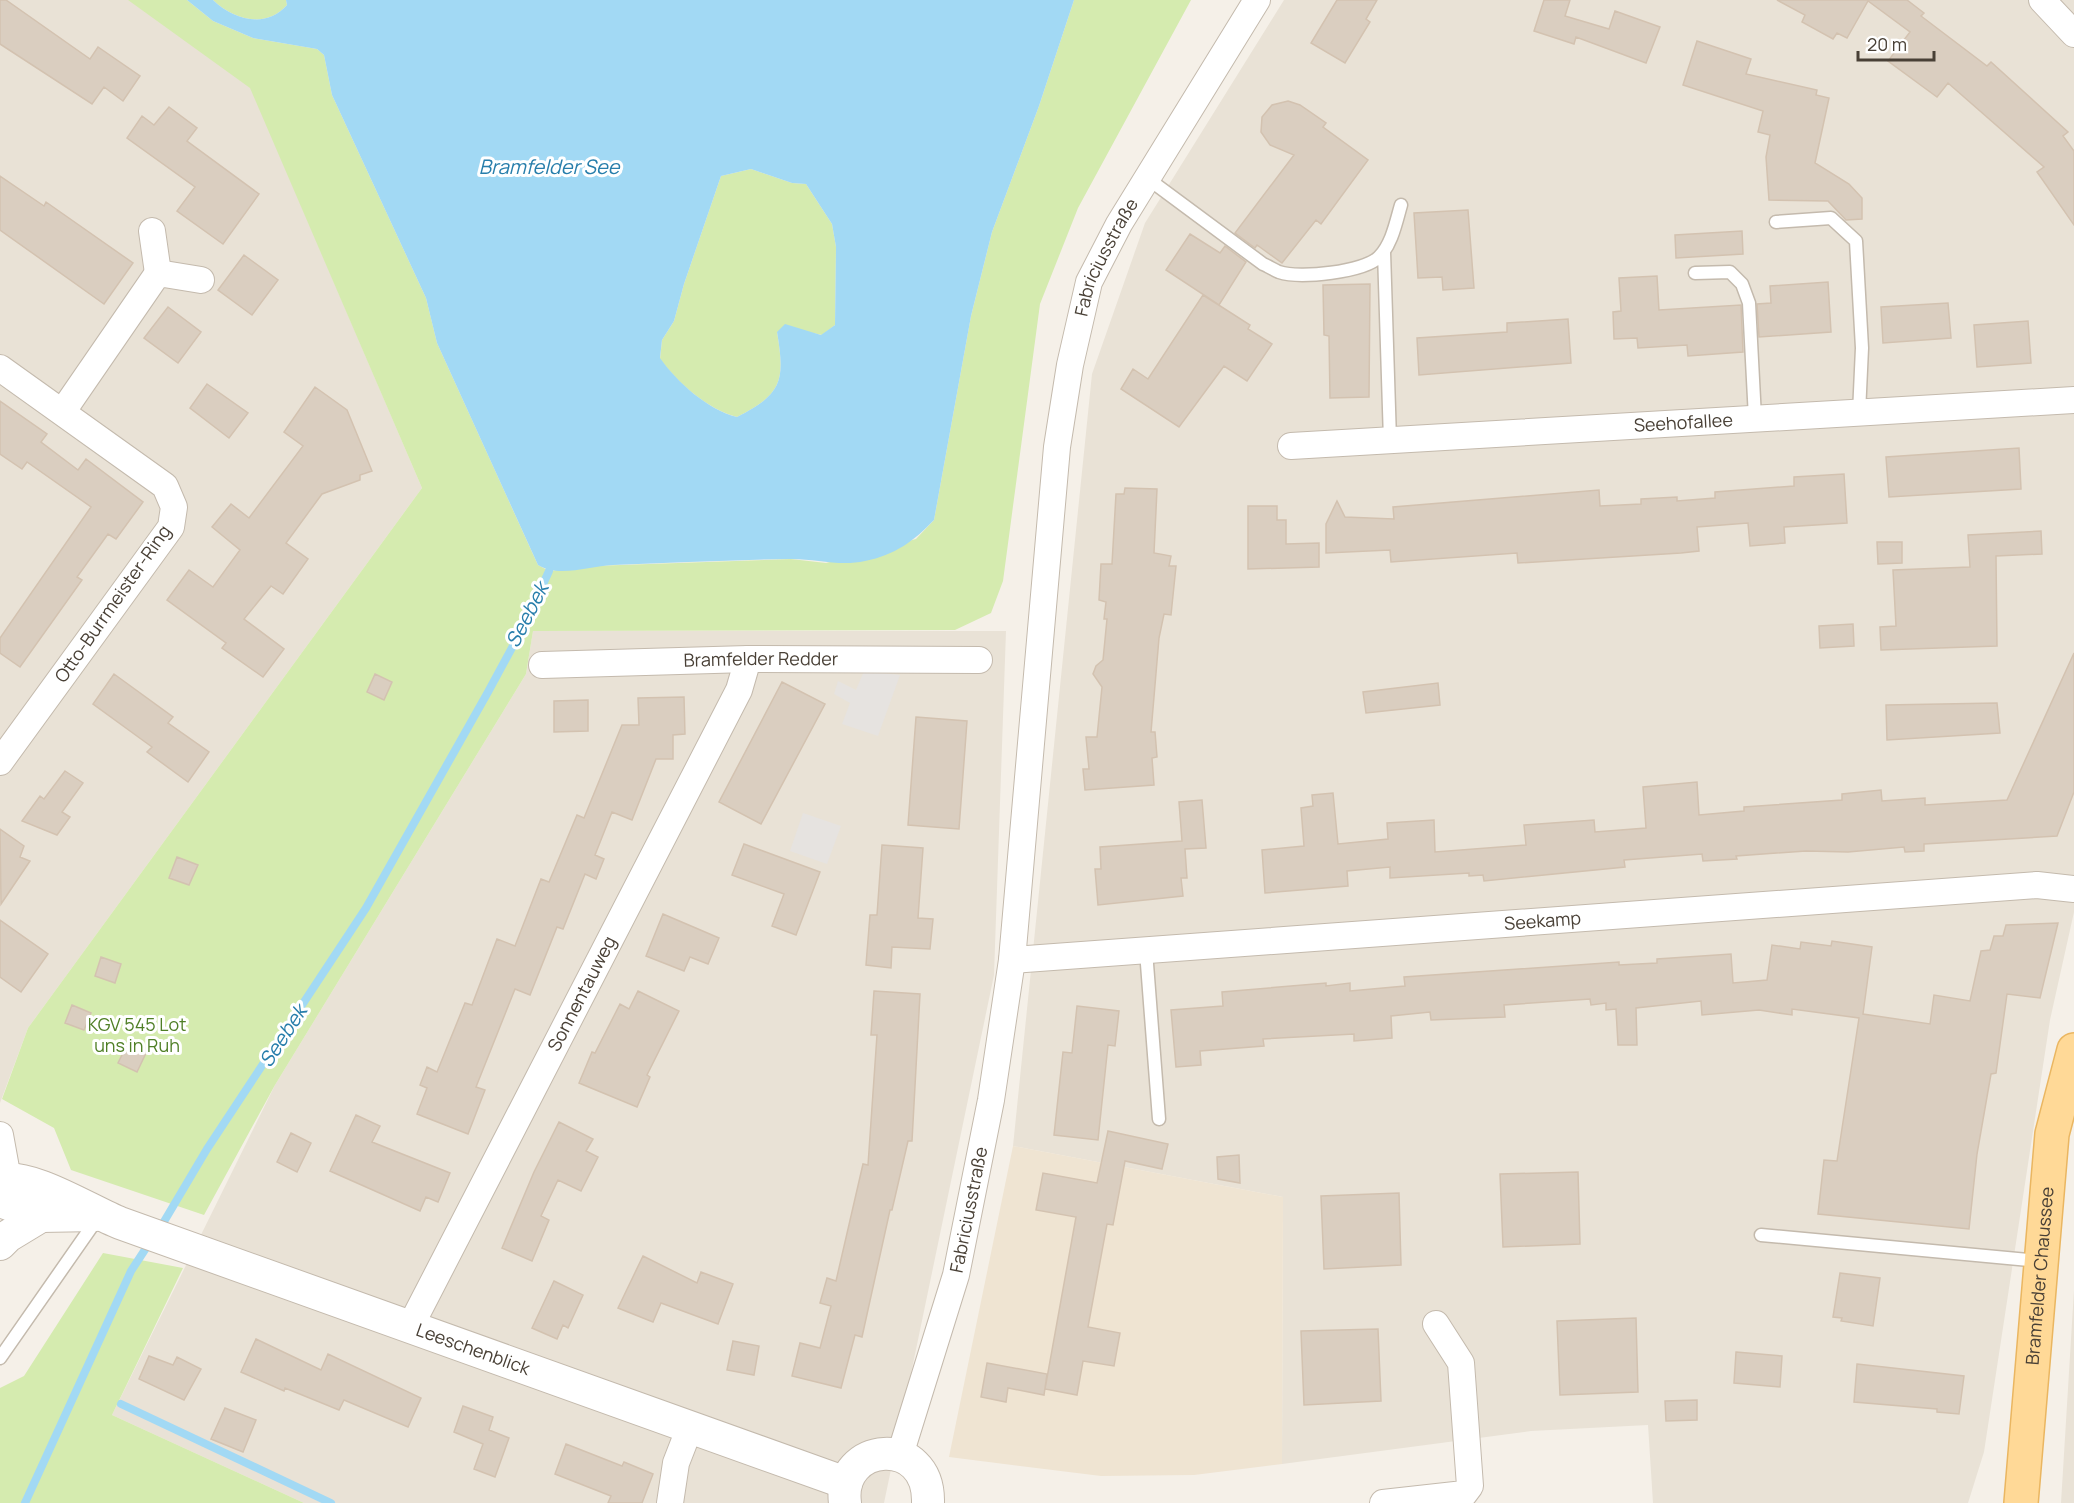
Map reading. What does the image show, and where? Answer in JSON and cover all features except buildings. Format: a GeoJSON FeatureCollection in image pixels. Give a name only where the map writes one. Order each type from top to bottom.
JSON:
{"type":"FeatureCollection","features":[{"type":"Feature","properties":{"kind":"main road","name":"Bramfelder Chaussee"},"geometry":{"type":"LineString","coordinates":[[2021,1503],[2052,1134],[2074,1050]]}},
{"type":"Feature","properties":{"kind":"street","name":"Fabriciusstraße"},"geometry":{"type":"LineString","coordinates":[[900,1455],[956,1275],[991,1100],[1012,960],[1057,447],[1070,365],[1089,282],[1147,178],[1257,0]]}},
{"type":"Feature","properties":{"kind":"street"},"geometry":{"type":"LineString","coordinates":[[2042,0],[2074,34]]}},
{"type":"Feature","properties":{"kind":"street"},"geometry":{"type":"LineString","coordinates":[[63,411],[158,273],[152,231]]}},
{"type":"Feature","properties":{"kind":"street"},"geometry":{"type":"LineString","coordinates":[[158,273],[201,280]]}},
{"type":"Feature","properties":{"kind":"street","name":"Otto-Burrmeister-Ring"},"geometry":{"type":"LineString","coordinates":[[0,368],[165,486],[174,507],[171,527],[0,762]]}},
{"type":"Feature","properties":{"kind":"street","name":"Seehofallee"},"geometry":{"type":"LineString","coordinates":[[1291,446],[2074,400]]}},
{"type":"Feature","properties":{"kind":"street","name":"Bramfelder Redder"},"geometry":{"type":"LineString","coordinates":[[542,665],[748,659],[979,660]]}},
{"type":"Feature","properties":{"kind":"street","name":"Sonnentauweg"},"geometry":{"type":"LineString","coordinates":[[411,1327],[739,690],[748,659]]}},
{"type":"Feature","properties":{"kind":"street","name":"Seekamp"},"geometry":{"type":"LineString","coordinates":[[1012,960],[2037,885],[2074,889]]}},
{"type":"Feature","properties":{"kind":"street"},"geometry":{"type":"LineString","coordinates":[[0,1135],[3,1196],[41,1216],[0,1244]]}},
{"type":"Feature","properties":{"kind":"street","name":"Leeschenblick"},"geometry":{"type":"LineString","coordinates":[[3,1196],[52,1190],[100,1215],[690,1427],[845,1493]]}},
{"type":"Feature","properties":{"kind":"street","name":"Leeschenblick"},"geometry":{"type":"LineString","coordinates":[[41,1216],[100,1215]]}},
{"type":"Feature","properties":{"kind":"street"},"geometry":{"type":"LineString","coordinates":[[1383,1503],[1464,1494],[1470,1486],[1461,1363],[1436,1324]]}},
{"type":"Feature","properties":{"kind":"street"},"geometry":{"type":"LineString","coordinates":[[670,1503],[676,1463],[690,1427]]}},
{"type":"Feature","properties":{"kind":"street"},"geometry":{"type":"LineString","coordinates":[[845,1493],[852,1471],[862,1460],[875,1454],[900,1455],[915,1464],[924,1475],[929,1503]]}},
{"type":"Feature","properties":{"kind":"lane"},"geometry":{"type":"LineString","coordinates":[[1147,178],[1263,264],[1280,273],[1305,274],[1360,268],[1377,259],[1384,252]]}},
{"type":"Feature","properties":{"kind":"lane"},"geometry":{"type":"LineString","coordinates":[[1390,440],[1384,252],[1401,205]]}},
{"type":"Feature","properties":{"kind":"lane"},"geometry":{"type":"LineString","coordinates":[[1776,222],[1831,218],[1856,241],[1862,348],[1859,413]]}},
{"type":"Feature","properties":{"kind":"lane"},"geometry":{"type":"LineString","coordinates":[[1695,273],[1730,272],[1742,284],[1749,303],[1755,418]]}},
{"type":"Feature","properties":{"kind":"lane"},"geometry":{"type":"LineString","coordinates":[[1146,951],[1159,1119]]}},
{"type":"Feature","properties":{"kind":"lane"},"geometry":{"type":"LineString","coordinates":[[0,1358],[100,1215]]}},
{"type":"Feature","properties":{"kind":"lane"},"geometry":{"type":"LineString","coordinates":[[1761,1234],[2040,1261]]}},
{"type":"Feature","properties":{"kind":"shaded area"},"geometry":{"type":"Polygon","coordinates":[[[0,0],[130,0],[250,86],[422,488],[28,1028],[0,1103],[0,0]]]}},
{"type":"Feature","properties":{"kind":"shaded area"},"geometry":{"type":"Polygon","coordinates":[[[1284,0],[2074,0],[2074,912],[2050,1020],[1984,1452],[1968,1503],[1653,1503],[1648,1425],[1531,1431],[1282,1464],[1283,1197],[1013,1146],[1092,374],[1145,223],[1284,0]]]}},
{"type":"Feature","properties":{"kind":"shaded area"},"geometry":{"type":"Polygon","coordinates":[[[533,631],[1006,631],[994,975],[884,1503],[304,1503],[112,1415],[275,1085],[526,674],[533,631]]]}},
{"type":"Feature","properties":{"kind":"shaded area"},"geometry":{"type":"Polygon","coordinates":[[[864,671],[900,675],[878,736],[842,724],[850,703],[834,694],[838,681],[856,690],[864,671]]]}},
{"type":"Feature","properties":{"kind":"shaded area"},"geometry":{"type":"Polygon","coordinates":[[[803,813],[841,826],[827,864],[790,851],[803,813]]]}},
{"type":"Feature","properties":{"kind":"shaded area"},"geometry":{"type":"Polygon","coordinates":[[[1013,1146],[1283,1197],[1282,1464],[1194,1475],[1101,1476],[949,1457],[1013,1146]]]}},
{"type":"Feature","properties":{"kind":"shaded area"},"geometry":{"type":"Polygon","coordinates":[[[2074,1290],[2074,1503],[2061,1503],[2074,1290]]]}},
{"type":"Feature","properties":{"kind":"green space","name":"KGV 545 Lot uns in Ruh"},"geometry":{"type":"Polygon","coordinates":[[[128,0],[187,0],[213,21],[253,38],[317,49],[324,55],[332,95],[426,298],[437,343],[538,565],[549,571],[592,566],[791,559],[826,563],[916,539],[934,520],[971,316],[992,232],[1039,106],[1074,0],[1191,0],[1078,208],[1040,304],[1003,581],[991,613],[955,630],[533,631],[526,674],[275,1085],[204,1215],[71,1170],[54,1128],[2,1099],[28,1028],[422,488],[250,88],[128,0]]]}},
{"type":"Feature","properties":{"kind":"green space"},"geometry":{"type":"Polygon","coordinates":[[[213,0],[286,0],[287,5],[270,17],[250,19],[230,13],[213,0]]]}},
{"type":"Feature","properties":{"kind":"green space"},"geometry":{"type":"Polygon","coordinates":[[[751,169],[792,183],[806,184],[832,224],[836,247],[835,325],[822,335],[799,330],[777,332],[781,362],[777,384],[764,401],[737,417],[715,408],[694,394],[660,359],[662,340],[674,321],[684,284],[721,176],[751,169]]]}},
{"type":"Feature","properties":{"kind":"green space"},"geometry":{"type":"Polygon","coordinates":[[[103,1253],[183,1268],[112,1415],[304,1503],[0,1503],[0,1388],[24,1376],[103,1253]]]}},
{"type":"Feature","properties":{"kind":"water","name":"Bramfelder See"},"geometry":{"type":"Polygon","coordinates":[[[187,0],[213,0],[230,13],[250,19],[260,19],[279,12],[287,5],[286,0],[1074,0],[1039,106],[992,232],[971,316],[934,520],[911,541],[895,551],[855,563],[798,559],[744,560],[613,565],[565,571],[546,569],[538,565],[437,343],[426,298],[332,95],[324,55],[317,49],[253,38],[213,21],[187,0]],[[751,169],[721,176],[684,284],[674,321],[662,340],[660,358],[675,376],[704,402],[737,417],[764,401],[777,384],[781,362],[777,332],[785,324],[821,335],[835,325],[836,247],[832,224],[806,184],[792,183],[751,169]]]}},
{"type":"Feature","properties":{"kind":"waterway","name":"Seebek"},"geometry":{"type":"LineString","coordinates":[[159,1230],[207,1149],[366,908],[488,692],[526,622],[549,571]]}},
{"type":"Feature","properties":{"kind":"waterway","name":"Seebek"},"geometry":{"type":"LineString","coordinates":[[25,1503],[131,1271],[150,1242]]}},
{"type":"Feature","properties":{"kind":"waterway"},"geometry":{"type":"LineString","coordinates":[[121,1404],[331,1503]]}}]}
